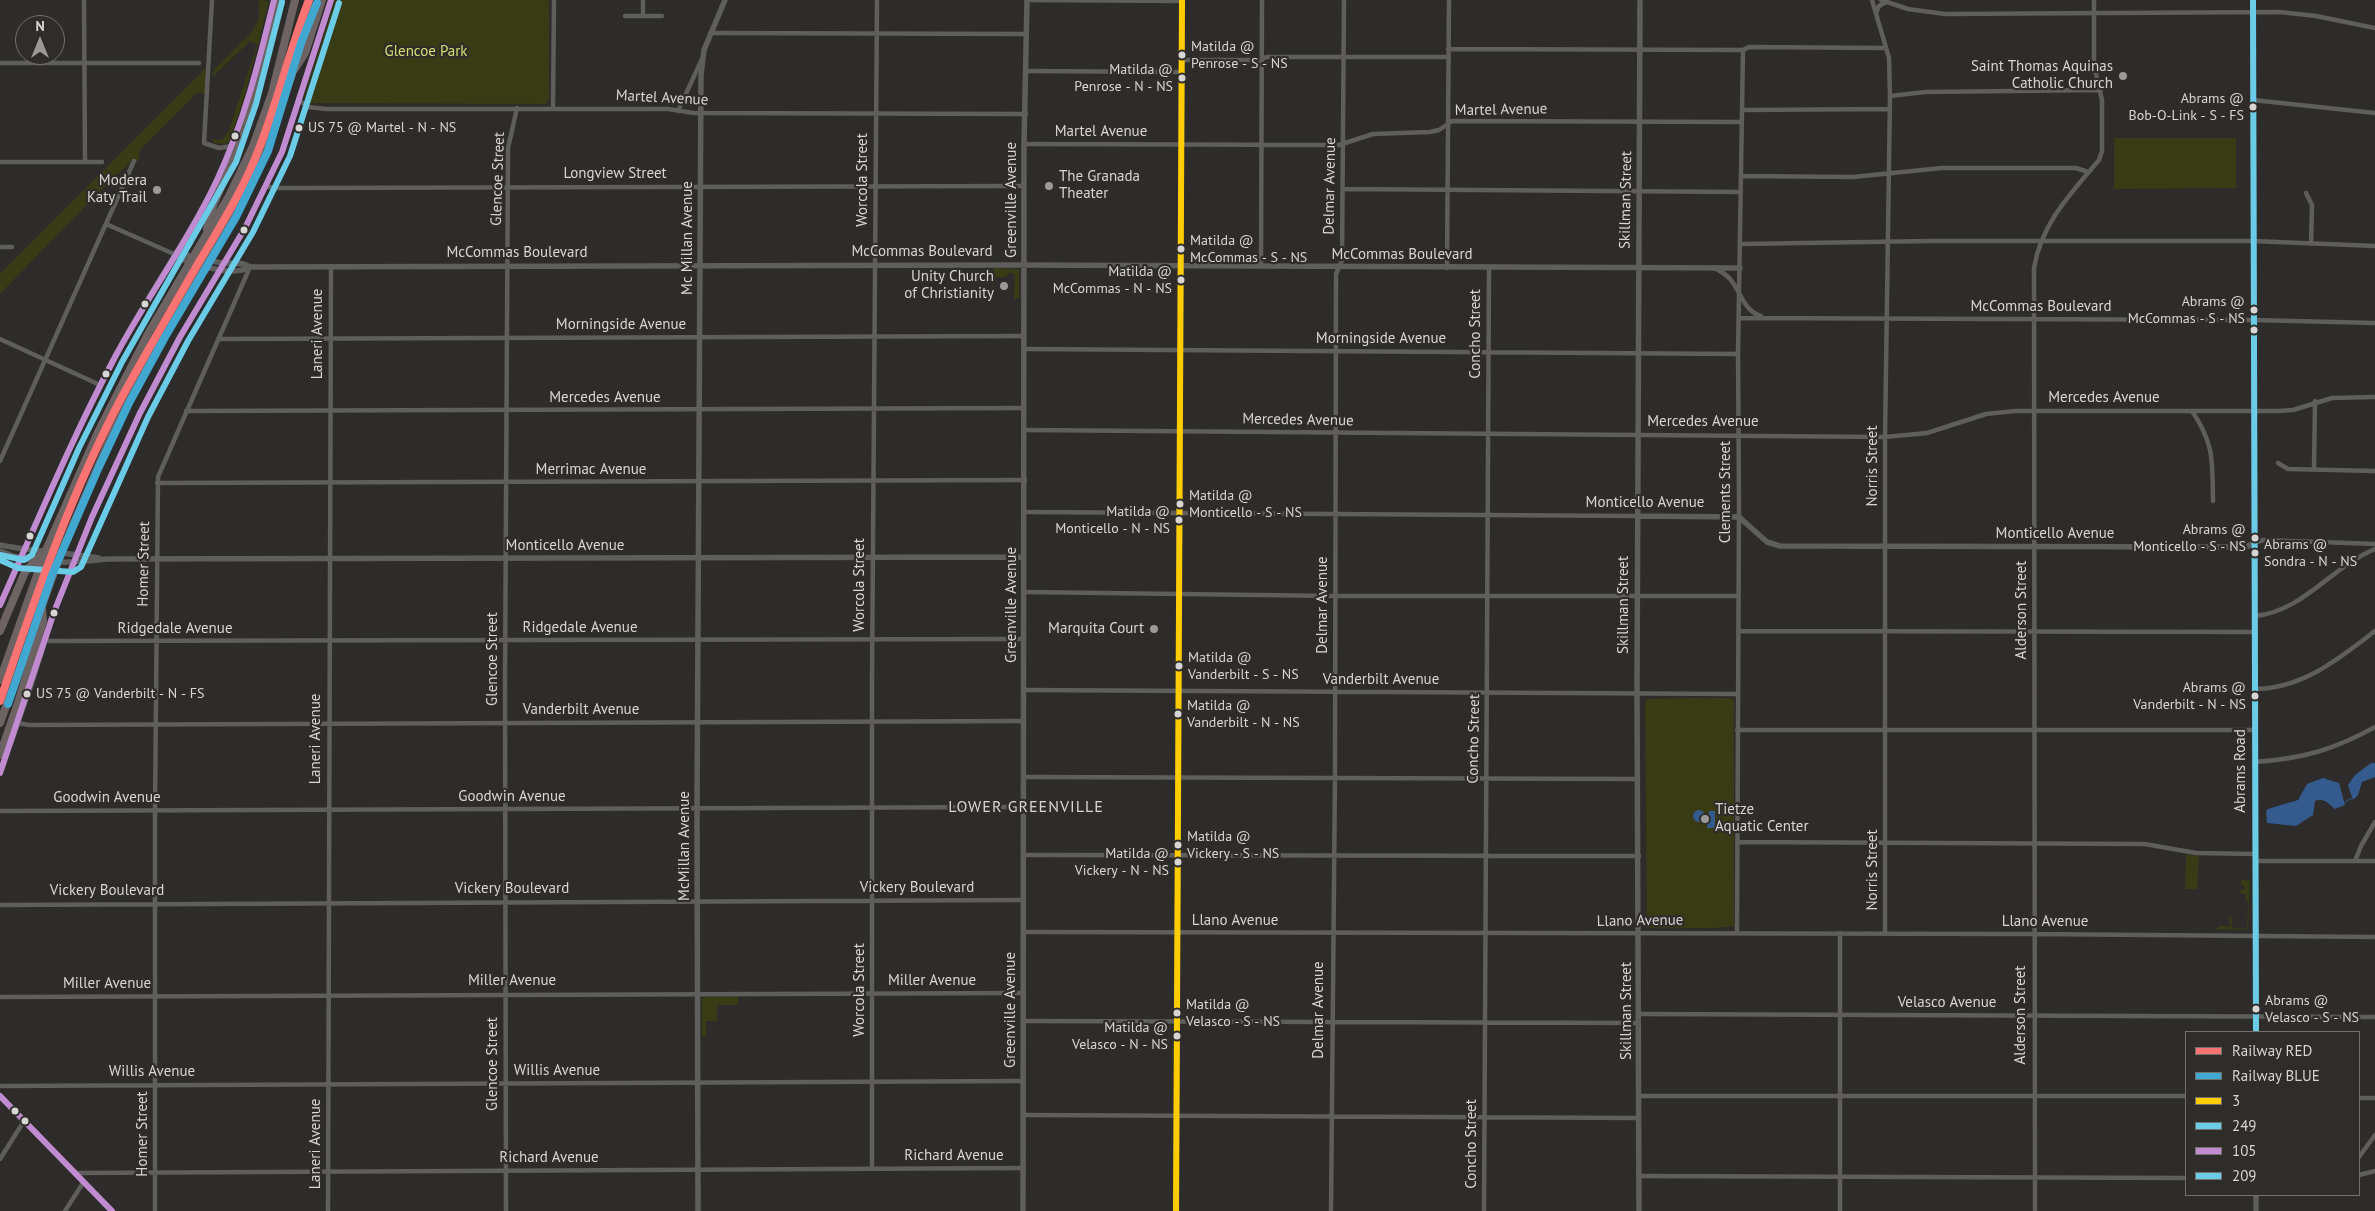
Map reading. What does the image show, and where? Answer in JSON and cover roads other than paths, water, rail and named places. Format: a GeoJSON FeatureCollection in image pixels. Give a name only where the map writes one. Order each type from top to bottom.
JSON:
{"type":"FeatureCollection","features":[{"type":"Feature","properties":{"kind":"highway"},"geometry":{"type":"LineString","coordinates":[[205,237],[213,206],[246,129],[280,0]]}},
{"type":"Feature","properties":{"kind":"highway"},"geometry":{"type":"LineString","coordinates":[[0,680],[46,550],[74,482],[114,398],[153,324],[238,180],[260,128],[274,84],[295,0]]}},
{"type":"Feature","properties":{"kind":"highway"},"geometry":{"type":"LineString","coordinates":[[0,723],[67,537],[128,401],[163,335],[252,183],[267,149],[292,74],[309,0]]}},
{"type":"Feature","properties":{"kind":"highway"},"geometry":{"type":"LineString","coordinates":[[292,74],[305,53],[322,0]]}},
{"type":"Feature","properties":{"kind":"highway"},"geometry":{"type":"LineString","coordinates":[[0,631],[25,572],[46,550]]}},
{"type":"Feature","properties":{"kind":"highway"},"geometry":{"type":"LineString","coordinates":[[0,755],[43,621],[42,606]]}},
{"type":"Feature","properties":{"kind":"street"},"geometry":{"type":"LineString","coordinates":[[84,0],[84,162]]}},
{"type":"Feature","properties":{"kind":"street"},"geometry":{"type":"LineString","coordinates":[[212,0],[204,143],[219,148],[232,146]]}},
{"type":"Feature","properties":{"kind":"street"},"geometry":{"type":"LineString","coordinates":[[0,605],[71,444],[100,385],[144,303],[228,158],[253,84],[274,0]]}},
{"type":"Feature","properties":{"kind":"street"},"geometry":{"type":"LineString","coordinates":[[0,773],[74,554],[135,422],[216,269],[224,263],[266,186],[282,152],[331,0]]}},
{"type":"Feature","properties":{"kind":"street"},"geometry":{"type":"LineString","coordinates":[[554,0],[554,108]]}},
{"type":"Feature","properties":{"kind":"street"},"geometry":{"type":"LineString","coordinates":[[643,0],[643,16]]}},
{"type":"Feature","properties":{"kind":"street","name":"Mc Millan Avenue"},"geometry":{"type":"LineString","coordinates":[[699,481],[702,58],[710,33],[725,0]]}},
{"type":"Feature","properties":{"kind":"street","name":"Worcola Street"},"geometry":{"type":"LineString","coordinates":[[872,1169],[872,640],[877,0]]}},
{"type":"Feature","properties":{"kind":"street"},"geometry":{"type":"LineString","coordinates":[[1027,0],[1182,1],[1176,1211]]}},
{"type":"Feature","properties":{"kind":"street","name":"Greenville Avenue"},"geometry":{"type":"LineString","coordinates":[[1023,1211],[1024,144],[1027,0]]}},
{"type":"Feature","properties":{"kind":"street"},"geometry":{"type":"LineString","coordinates":[[1261,266],[1262,0]]}},
{"type":"Feature","properties":{"kind":"street","name":"Delmar Avenue"},"geometry":{"type":"LineString","coordinates":[[1331,1211],[1331,1021],[1336,692],[1336,274],[1342,260],[1344,0]]}},
{"type":"Feature","properties":{"kind":"street"},"geometry":{"type":"LineString","coordinates":[[1448,268],[1449,0]]}},
{"type":"Feature","properties":{"kind":"street","name":"Skillman Street"},"geometry":{"type":"LineString","coordinates":[[1639,1211],[1637,268],[1640,0]]}},
{"type":"Feature","properties":{"kind":"street","name":"Norris Street"},"geometry":{"type":"LineString","coordinates":[[1872,0],[1889,58],[1890,96],[1885,437],[1885,934]]}},
{"type":"Feature","properties":{"kind":"street","name":"Alderson Street"},"geometry":{"type":"LineString","coordinates":[[2035,1211],[2034,268],[2041,241],[2054,216],[2099,160],[2102,151],[2101,90],[2094,65],[2094,0]]}},
{"type":"Feature","properties":{"kind":"street","name":"Abrams Road"},"geometry":{"type":"LineString","coordinates":[[2252,0],[2255,616],[2253,730],[2256,1031]]}},
{"type":"Feature","properties":{"kind":"street"},"geometry":{"type":"LineString","coordinates":[[1876,14],[1879,6],[1884,1],[1908,9],[1945,14],[2252,12],[2316,16],[2375,28]]}},
{"type":"Feature","properties":{"kind":"street"},"geometry":{"type":"LineString","coordinates":[[625,16],[662,16]]}},
{"type":"Feature","properties":{"kind":"street"},"geometry":{"type":"LineString","coordinates":[[710,33],[1027,34]]}},
{"type":"Feature","properties":{"kind":"street"},"geometry":{"type":"LineString","coordinates":[[1448,49],[1743,50],[1748,46],[1886,48]]}},
{"type":"Feature","properties":{"kind":"street","name":"Clements Street"},"geometry":{"type":"LineString","coordinates":[[1737,933],[1738,354],[1743,50]]}},
{"type":"Feature","properties":{"kind":"street"},"geometry":{"type":"LineString","coordinates":[[1182,60],[1448,57]]}},
{"type":"Feature","properties":{"kind":"street"},"geometry":{"type":"LineString","coordinates":[[678,111],[702,58]]}},
{"type":"Feature","properties":{"kind":"street"},"geometry":{"type":"LineString","coordinates":[[0,63],[199,63]]}},
{"type":"Feature","properties":{"kind":"street"},"geometry":{"type":"LineString","coordinates":[[1026,71],[1182,72]]}},
{"type":"Feature","properties":{"kind":"street"},"geometry":{"type":"LineString","coordinates":[[1890,96],[1925,92],[2101,90]]}},
{"type":"Feature","properties":{"kind":"street"},"geometry":{"type":"LineString","coordinates":[[2253,100],[2375,113]]}},
{"type":"Feature","properties":{"kind":"street","name":"Martel Avenue"},"geometry":{"type":"LineString","coordinates":[[300,101],[312,108],[326,109],[554,108],[668,109],[701,114],[1026,114]]}},
{"type":"Feature","properties":{"kind":"street","name":"Glencoe Street"},"geometry":{"type":"LineString","coordinates":[[506,1211],[505,641],[508,188],[509,140],[517,108]]}},
{"type":"Feature","properties":{"kind":"street"},"geometry":{"type":"LineString","coordinates":[[1742,110],[1889,109]]}},
{"type":"Feature","properties":{"kind":"street","name":"Martel Avenue"},"geometry":{"type":"LineString","coordinates":[[1024,144],[1344,144],[1373,134],[1430,132],[1439,130],[1452,121],[1742,122]]}},
{"type":"Feature","properties":{"kind":"street"},"geometry":{"type":"LineString","coordinates":[[219,148],[228,158]]}},
{"type":"Feature","properties":{"kind":"street"},"geometry":{"type":"LineString","coordinates":[[0,461],[134,161]]}},
{"type":"Feature","properties":{"kind":"street"},"geometry":{"type":"LineString","coordinates":[[0,162],[102,162]]}},
{"type":"Feature","properties":{"kind":"street"},"geometry":{"type":"LineString","coordinates":[[1742,176],[1853,177],[1942,168],[2076,168],[2088,172]]}},
{"type":"Feature","properties":{"kind":"street","name":"Longview Street"},"geometry":{"type":"LineString","coordinates":[[266,186],[274,188],[1024,186]]}},
{"type":"Feature","properties":{"kind":"street"},"geometry":{"type":"LineString","coordinates":[[1343,189],[1741,192]]}},
{"type":"Feature","properties":{"kind":"street"},"geometry":{"type":"LineString","coordinates":[[2306,193],[2312,205],[2311,244]]}},
{"type":"Feature","properties":{"kind":"street","name":"McCommas Boulevard"},"geometry":{"type":"LineString","coordinates":[[106,224],[174,254],[216,262],[246,263],[250,267]]}},
{"type":"Feature","properties":{"kind":"street"},"geometry":{"type":"LineString","coordinates":[[1741,244],[2253,241],[2375,246]]}},
{"type":"Feature","properties":{"kind":"street"},"geometry":{"type":"LineString","coordinates":[[0,247],[12,247]]}},
{"type":"Feature","properties":{"kind":"street","name":"McCommas Boulevard"},"geometry":{"type":"LineString","coordinates":[[182,256],[216,269],[244,270],[250,267],[330,266],[875,265],[1740,268]]}},
{"type":"Feature","properties":{"kind":"street","name":"Laneri Avenue"},"geometry":{"type":"LineString","coordinates":[[328,1211],[330,266]]}},
{"type":"Feature","properties":{"kind":"street","name":"Homer Street"},"geometry":{"type":"LineString","coordinates":[[155,1211],[157,483],[159,472],[250,267]]}},
{"type":"Feature","properties":{"kind":"street","name":"Concho Street"},"geometry":{"type":"LineString","coordinates":[[1484,1211],[1489,268]]}},
{"type":"Feature","properties":{"kind":"street"},"geometry":{"type":"LineString","coordinates":[[1714,268],[1730,279],[1752,312],[1767,318]]}},
{"type":"Feature","properties":{"kind":"street","name":"McCommas Boulevard"},"geometry":{"type":"LineString","coordinates":[[1739,318],[2253,320],[2375,323]]}},
{"type":"Feature","properties":{"kind":"street","name":"Morningside Avenue"},"geometry":{"type":"LineString","coordinates":[[218,339],[1024,336]]}},
{"type":"Feature","properties":{"kind":"street"},"geometry":{"type":"LineString","coordinates":[[0,339],[100,385]]}},
{"type":"Feature","properties":{"kind":"street","name":"Morningside Avenue"},"geometry":{"type":"LineString","coordinates":[[1024,349],[1738,354]]}},
{"type":"Feature","properties":{"kind":"street","name":"Mercedes Avenue"},"geometry":{"type":"LineString","coordinates":[[1024,430],[1738,434],[1885,437],[1927,433],[1986,414],[2034,410],[2293,410],[2315,402],[2339,397],[2375,397]]}},
{"type":"Feature","properties":{"kind":"street"},"geometry":{"type":"LineString","coordinates":[[2314,469],[2315,402]]}},
{"type":"Feature","properties":{"kind":"street","name":"Mercedes Avenue"},"geometry":{"type":"LineString","coordinates":[[186,411],[1024,408]]}},
{"type":"Feature","properties":{"kind":"street"},"geometry":{"type":"LineString","coordinates":[[2192,411],[2205,431],[2211,446],[2213,501]]}},
{"type":"Feature","properties":{"kind":"street"},"geometry":{"type":"LineString","coordinates":[[2278,463],[2288,469],[2375,471]]}},
{"type":"Feature","properties":{"kind":"street","name":"Merrimac Avenue"},"geometry":{"type":"LineString","coordinates":[[157,483],[330,484],[1025,480]]}},
{"type":"Feature","properties":{"kind":"street","name":"McMillan Avenue"},"geometry":{"type":"LineString","coordinates":[[698,1211],[697,808],[699,481]]}},
{"type":"Feature","properties":{"kind":"street","name":"Monticello Avenue"},"geometry":{"type":"LineString","coordinates":[[1025,512],[1739,517],[1767,542],[1780,546],[2246,547],[2254,543]]}},
{"type":"Feature","properties":{"kind":"street"},"geometry":{"type":"LineString","coordinates":[[2254,543],[2263,540],[2375,544]]}},
{"type":"Feature","properties":{"kind":"street","name":"Monticello Avenue"},"geometry":{"type":"LineString","coordinates":[[0,545],[24,551],[74,554],[106,559]]}},
{"type":"Feature","properties":{"kind":"street"},"geometry":{"type":"LineString","coordinates":[[2255,616],[2274,613],[2289,607],[2346,564],[2375,549]]}},
{"type":"Feature","properties":{"kind":"street","name":"Monticello Avenue"},"geometry":{"type":"LineString","coordinates":[[0,551],[20,560],[71,562],[106,559],[1024,557]]}},
{"type":"Feature","properties":{"kind":"street"},"geometry":{"type":"LineString","coordinates":[[1024,592],[1488,597],[1738,596]]}},
{"type":"Feature","properties":{"kind":"street"},"geometry":{"type":"LineString","coordinates":[[2254,689],[2273,688],[2310,676],[2340,658],[2375,631]]}},
{"type":"Feature","properties":{"kind":"street"},"geometry":{"type":"LineString","coordinates":[[1738,632],[2255,632]]}},
{"type":"Feature","properties":{"kind":"street","name":"Ridgedale Avenue"},"geometry":{"type":"LineString","coordinates":[[45,641],[329,642],[1024,639]]}},
{"type":"Feature","properties":{"kind":"street","name":"Vanderbilt Avenue"},"geometry":{"type":"LineString","coordinates":[[1024,690],[1738,694]]}},
{"type":"Feature","properties":{"kind":"street","name":"Vanderbilt Avenue"},"geometry":{"type":"LineString","coordinates":[[18,723],[28,725],[1024,722]]}},
{"type":"Feature","properties":{"kind":"street"},"geometry":{"type":"LineString","coordinates":[[2254,762],[2286,760],[2329,750],[2375,727]]}},
{"type":"Feature","properties":{"kind":"street"},"geometry":{"type":"LineString","coordinates":[[1737,730],[2253,730]]}},
{"type":"Feature","properties":{"kind":"street"},"geometry":{"type":"LineString","coordinates":[[1024,777],[1637,779]]}},
{"type":"Feature","properties":{"kind":"street","name":"Goodwin Avenue"},"geometry":{"type":"LineString","coordinates":[[0,811],[1024,807]]}},
{"type":"Feature","properties":{"kind":"street"},"geometry":{"type":"LineString","coordinates":[[2355,861],[2361,846],[2375,822]]}},
{"type":"Feature","properties":{"kind":"street"},"geometry":{"type":"LineString","coordinates":[[1737,842],[2145,844],[2196,853],[2255,854]]}},
{"type":"Feature","properties":{"kind":"street"},"geometry":{"type":"LineString","coordinates":[[1024,855],[1639,856]]}},
{"type":"Feature","properties":{"kind":"street"},"geometry":{"type":"LineString","coordinates":[[2255,862],[2375,861]]}},
{"type":"Feature","properties":{"kind":"street","name":"Vickery Boulevard"},"geometry":{"type":"LineString","coordinates":[[0,905],[1024,900]]}},
{"type":"Feature","properties":{"kind":"street","name":"Llano Avenue"},"geometry":{"type":"LineString","coordinates":[[1024,932],[1840,933],[2375,937]]}},
{"type":"Feature","properties":{"kind":"street"},"geometry":{"type":"LineString","coordinates":[[1840,933],[1840,1211]]}},
{"type":"Feature","properties":{"kind":"street","name":"Miller Avenue"},"geometry":{"type":"LineString","coordinates":[[0,997],[1024,993]]}},
{"type":"Feature","properties":{"kind":"street","name":"Velasco Avenue"},"geometry":{"type":"LineString","coordinates":[[1640,1014],[2375,1017]]}},
{"type":"Feature","properties":{"kind":"street"},"geometry":{"type":"LineString","coordinates":[[1024,1021],[1639,1023]]}},
{"type":"Feature","properties":{"kind":"street","name":"Willis Avenue"},"geometry":{"type":"LineString","coordinates":[[0,1086],[1023,1081]]}},
{"type":"Feature","properties":{"kind":"street"},"geometry":{"type":"LineString","coordinates":[[0,1096],[112,1211]]}},
{"type":"Feature","properties":{"kind":"street"},"geometry":{"type":"LineString","coordinates":[[1639,1096],[2185,1096]]}},
{"type":"Feature","properties":{"kind":"street"},"geometry":{"type":"LineString","coordinates":[[2360,1098],[2375,1098]]}},
{"type":"Feature","properties":{"kind":"street"},"geometry":{"type":"LineString","coordinates":[[1023,1116],[1639,1118]]}},
{"type":"Feature","properties":{"kind":"street"},"geometry":{"type":"LineString","coordinates":[[0,1159],[24,1121]]}},
{"type":"Feature","properties":{"kind":"street"},"geometry":{"type":"LineString","coordinates":[[2360,1156],[2375,1135]]}},
{"type":"Feature","properties":{"kind":"street","name":"Richard Avenue"},"geometry":{"type":"LineString","coordinates":[[74,1173],[1024,1168]]}},
{"type":"Feature","properties":{"kind":"street"},"geometry":{"type":"LineString","coordinates":[[2360,1175],[2375,1171]]}},
{"type":"Feature","properties":{"kind":"street"},"geometry":{"type":"LineString","coordinates":[[1639,1176],[2185,1178]]}},
{"type":"Feature","properties":{"kind":"street"},"geometry":{"type":"LineString","coordinates":[[65,1211],[84,1183]]}},
{"type":"Feature","properties":{"kind":"street"},"geometry":{"type":"LineString","coordinates":[[2256,1196],[2256,1211]]}},
{"type":"Feature","properties":{"kind":"water"},"geometry":{"type":"Polygon","coordinates":[[[2371,763],[2375,763],[2375,777],[2362,782],[2358,795],[2353,800],[2348,785],[2355,775],[2371,763]]]}},
{"type":"Feature","properties":{"kind":"water"},"geometry":{"type":"Polygon","coordinates":[[[2323,778],[2339,783],[2345,805],[2335,809],[2326,802],[2318,800],[2315,801],[2313,815],[2296,826],[2267,823],[2266,811],[2268,809],[2298,800],[2307,784],[2323,778]]]}},
{"type":"Feature","properties":{"kind":"water"},"geometry":{"type":"Polygon","coordinates":[[[1697,810],[1701,810],[1705,816],[1701,822],[1697,822],[1693,818],[1693,814],[1697,810]]]}},
{"type":"Feature","properties":{"kind":"water"},"geometry":{"type":"Polygon","coordinates":[[[1709,811],[1715,811],[1715,828],[1707,828],[1709,811]]]}},
{"type":"Feature","properties":{"kind":"waterway"},"geometry":{"type":"LineString","coordinates":[[2345,802],[2352,798]]}},
{"type":"Feature","properties":{"kind":"rail line","name":"RED"},"geometry":{"type":"LineString","coordinates":[[0,701],[55,546],[86,471],[122,397],[232,206],[254,161],[267,128],[309,0]]}},
{"type":"Feature","properties":{"kind":"rail line","name":"BLUE"},"geometry":{"type":"LineString","coordinates":[[8,704],[52,575],[129,403],[165,337],[236,217],[268,151],[301,43],[317,3]]}},
{"type":"Feature","properties":{"kind":"place","name":"Matilda @ Penrose - S - NS"},"geometry":{"type":"Point","coordinates":[1182,55]}},
{"type":"Feature","properties":{"kind":"place","name":"Saint Thomas Aquinas Catholic Church"},"geometry":{"type":"Point","coordinates":[2123,76]}},
{"type":"Feature","properties":{"kind":"place","name":"Matilda @ Penrose - N - NS"},"geometry":{"type":"Point","coordinates":[1182,78]}},
{"type":"Feature","properties":{"kind":"place","name":"Abrams @ Bob-O-Link - S - FS"},"geometry":{"type":"Point","coordinates":[2253,107]}},
{"type":"Feature","properties":{"kind":"place","name":"US 75 @ Martel - N - NS"},"geometry":{"type":"Point","coordinates":[299,128]}},
{"type":"Feature","properties":{"kind":"place","name":"The Granada Theater"},"geometry":{"type":"Point","coordinates":[1049,186]}},
{"type":"Feature","properties":{"kind":"place","name":"Modera Katy Trail"},"geometry":{"type":"Point","coordinates":[157,190]}},
{"type":"Feature","properties":{"kind":"place","name":"Matilda @ McCommas - S - NS"},"geometry":{"type":"Point","coordinates":[1181,249]}},
{"type":"Feature","properties":{"kind":"place","name":"Matilda @ McCommas - N - NS"},"geometry":{"type":"Point","coordinates":[1181,280]}},
{"type":"Feature","properties":{"kind":"place","name":"Unity Church of Christianity"},"geometry":{"type":"Point","coordinates":[1004,286]}},
{"type":"Feature","properties":{"kind":"place","name":"Abrams @ McCommas - S - NS"},"geometry":{"type":"Point","coordinates":[2254,310]}},
{"type":"Feature","properties":{"kind":"place","name":"Matilda @ Monticello - S - NS"},"geometry":{"type":"Point","coordinates":[1180,504]}},
{"type":"Feature","properties":{"kind":"place","name":"Matilda @ Monticello - N - NS"},"geometry":{"type":"Point","coordinates":[1179,520]}},
{"type":"Feature","properties":{"kind":"place","name":"Abrams @ Monticello - S - NS"},"geometry":{"type":"Point","coordinates":[2255,538]}},
{"type":"Feature","properties":{"kind":"place","name":"Abrams @ Sondra - N - NS"},"geometry":{"type":"Point","coordinates":[2255,553]}},
{"type":"Feature","properties":{"kind":"place","name":"Marquita Court"},"geometry":{"type":"Point","coordinates":[1154,629]}},
{"type":"Feature","properties":{"kind":"place","name":"Matilda @ Vanderbilt - S - NS"},"geometry":{"type":"Point","coordinates":[1179,666]}},
{"type":"Feature","properties":{"kind":"place","name":"US 75 @ Vanderbilt - N - FS"},"geometry":{"type":"Point","coordinates":[27,694]}},
{"type":"Feature","properties":{"kind":"place","name":"Abrams @ Vanderbilt - N - NS"},"geometry":{"type":"Point","coordinates":[2255,696]}},
{"type":"Feature","properties":{"kind":"place","name":"Matilda @ Vanderbilt - N - NS"},"geometry":{"type":"Point","coordinates":[1178,714]}},
{"type":"Feature","properties":{"kind":"place","name":"Tietze Aquatic Center"},"geometry":{"type":"Point","coordinates":[1705,819]}},
{"type":"Feature","properties":{"kind":"place","name":"Matilda @ Vickery - S - NS"},"geometry":{"type":"Point","coordinates":[1178,845]}},
{"type":"Feature","properties":{"kind":"place","name":"Matilda @ Vickery - N - NS"},"geometry":{"type":"Point","coordinates":[1178,862]}},
{"type":"Feature","properties":{"kind":"place","name":"Abrams @ Velasco - S - NS"},"geometry":{"type":"Point","coordinates":[2256,1009]}},
{"type":"Feature","properties":{"kind":"place","name":"Matilda @ Velasco - S - NS"},"geometry":{"type":"Point","coordinates":[1177,1013]}},
{"type":"Feature","properties":{"kind":"place","name":"Matilda @ Velasco - N - NS"},"geometry":{"type":"Point","coordinates":[1177,1036]}},
{"type":"Feature","properties":{"kind":"district","name":"LOWER GREENVILLE"},"geometry":{"type":"Point","coordinates":[1026,807]}},
{"type":"Feature","properties":{"kind":"park label","name":"Glencoe Park"},"geometry":{"type":"Point","coordinates":[426,52]}}]}
